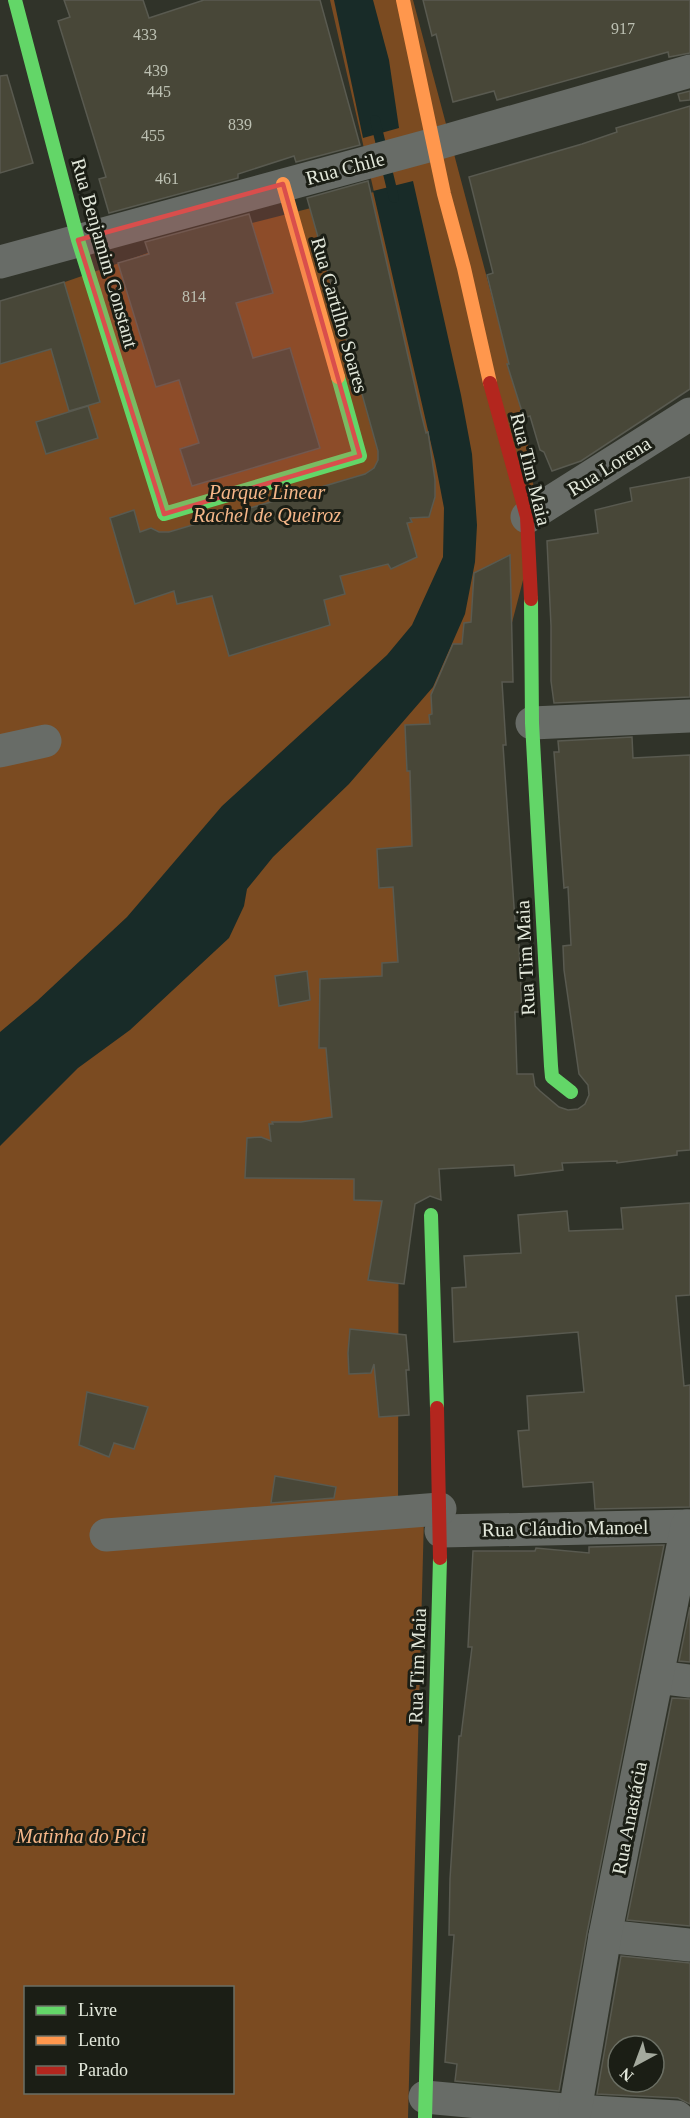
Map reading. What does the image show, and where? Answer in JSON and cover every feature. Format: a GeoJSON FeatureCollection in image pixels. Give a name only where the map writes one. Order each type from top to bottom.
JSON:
{"type":"FeatureCollection","features":[{"type":"Feature","properties":{"kind":"street","name":"Rua Benjamim Constant"},"geometry":{"type":"LineString","coordinates":[[15,0],[78,240],[164,514]]}},
{"type":"Feature","properties":{"kind":"street","name":"Rua Tim Maia"},"geometry":{"type":"LineString","coordinates":[[403,0],[428,146],[464,268],[498,416],[527,517],[532,626],[532,723],[551,1066],[552,1077],[571,1092]]}},
{"type":"Feature","properties":{"kind":"street","name":"Rua Chile"},"geometry":{"type":"LineString","coordinates":[[0,262],[428,146],[690,71]]}},
{"type":"Feature","properties":{"kind":"street","name":"Rua Cartilho Soares"},"geometry":{"type":"LineString","coordinates":[[164,514],[360,456],[283,184]]}},
{"type":"Feature","properties":{"kind":"street","name":"Rua Lorena"},"geometry":{"type":"LineString","coordinates":[[527,517],[690,414]]}},
{"type":"Feature","properties":{"kind":"street"},"geometry":{"type":"LineString","coordinates":[[532,723],[690,716]]}},
{"type":"Feature","properties":{"kind":"street"},"geometry":{"type":"LineString","coordinates":[[0,751],[45,741]]}},
{"type":"Feature","properties":{"kind":"street","name":"Rua Tim Maia"},"geometry":{"type":"LineString","coordinates":[[425,2108],[440,1520],[430,1215]]}},
{"type":"Feature","properties":{"kind":"street","name":"Rua Cláudio Manoel"},"geometry":{"type":"LineString","coordinates":[[106,1535],[440,1520],[689,1526]]}},
{"type":"Feature","properties":{"kind":"street","name":"Rua Anastácia"},"geometry":{"type":"LineString","coordinates":[[575,2111],[605,1936],[689,1526]]}},
{"type":"Feature","properties":{"kind":"street"},"geometry":{"type":"LineString","coordinates":[[657,1677],[690,1680]]}},
{"type":"Feature","properties":{"kind":"street"},"geometry":{"type":"LineString","coordinates":[[605,1936],[690,1946]]}},
{"type":"Feature","properties":{"kind":"street"},"geometry":{"type":"LineString","coordinates":[[425,2108],[575,2111],[676,2117]]}},
{"type":"Feature","properties":{"kind":"highlighted area"},"geometry":{"type":"Polygon","coordinates":[[[283,184],[360,456],[164,514],[78,240],[283,184]]]}},
{"type":"Feature","properties":{"kind":"green space","name":"Parque Linear Rachel de Queiroz"},"geometry":{"type":"Polygon","coordinates":[[[330,0],[413,0],[524,417],[535,497],[534,538],[435,919],[399,1044],[398,1521],[424,1517],[408,2118],[0,2118],[0,301],[62,283],[185,240],[374,192],[330,0]]]}},
{"type":"Feature","properties":{"kind":"water"},"geometry":{"type":"Polygon","coordinates":[[[334,0],[373,0],[389,60],[399,128],[363,138],[334,0]]]}},
{"type":"Feature","properties":{"kind":"water"},"geometry":{"type":"Polygon","coordinates":[[[413,181],[472,454],[477,525],[475,562],[465,614],[433,687],[349,784],[273,857],[247,889],[244,906],[229,938],[130,1030],[78,1068],[0,1146],[0,1032],[37,1001],[127,917],[222,806],[387,655],[412,625],[443,557],[444,508],[373,191],[413,181]]]}},
{"type":"Feature","properties":{"kind":"building"},"geometry":{"type":"Polygon","coordinates":[[[64,0],[143,0],[149,18],[204,0],[320,0],[360,145],[296,162],[294,156],[238,174],[238,178],[109,213],[99,179],[106,177],[58,21],[70,17],[64,0]]]}},
{"type":"Feature","properties":{"kind":"building"},"geometry":{"type":"Polygon","coordinates":[[[423,0],[690,0],[690,53],[669,57],[668,52],[497,100],[494,91],[453,102],[436,34],[432,36],[423,0]]]}},
{"type":"Feature","properties":{"kind":"building"},"geometry":{"type":"Polygon","coordinates":[[[7,75],[33,163],[0,173],[0,76],[7,75]]]}},
{"type":"Feature","properties":{"kind":"building"},"geometry":{"type":"Polygon","coordinates":[[[690,91],[690,100],[680,101],[678,94],[690,91]]]}},
{"type":"Feature","properties":{"kind":"building"},"geometry":{"type":"Polygon","coordinates":[[[690,106],[690,389],[581,461],[552,471],[544,452],[540,450],[530,416],[524,418],[507,364],[509,364],[487,275],[493,273],[469,177],[582,144],[617,132],[616,128],[690,106]]]}},
{"type":"Feature","properties":{"kind":"building"},"geometry":{"type":"Polygon","coordinates":[[[368,181],[421,413],[426,433],[428,432],[435,480],[435,497],[429,517],[410,518],[412,522],[407,523],[417,557],[391,569],[388,564],[340,576],[345,594],[324,600],[330,625],[229,656],[212,596],[177,604],[174,591],[135,604],[110,518],[134,510],[140,532],[151,528],[159,532],[169,532],[365,474],[374,468],[378,460],[378,451],[307,198],[368,181]]]}},
{"type":"Feature","properties":{"kind":"building"},"geometry":{"type":"Polygon","coordinates":[[[249,214],[273,293],[236,303],[253,358],[290,348],[320,448],[192,486],[180,449],[199,443],[179,380],[156,387],[118,263],[149,254],[145,242],[249,214]]]}},
{"type":"Feature","properties":{"kind":"building"},"geometry":{"type":"Polygon","coordinates":[[[64,282],[100,402],[69,411],[51,349],[0,364],[0,301],[64,282]]]}},
{"type":"Feature","properties":{"kind":"building"},"geometry":{"type":"Polygon","coordinates":[[[88,406],[98,438],[46,454],[36,422],[88,406]]]}},
{"type":"Feature","properties":{"kind":"building"},"geometry":{"type":"Polygon","coordinates":[[[690,477],[690,697],[554,703],[551,681],[547,541],[598,533],[595,510],[632,501],[630,488],[690,477]]]}},
{"type":"Feature","properties":{"kind":"building"},"geometry":{"type":"Polygon","coordinates":[[[510,555],[513,682],[502,682],[506,745],[503,745],[515,921],[518,921],[522,1012],[515,1012],[517,1074],[533,1074],[535,1086],[559,1107],[568,1110],[578,1109],[585,1104],[589,1095],[588,1085],[579,1074],[564,970],[563,946],[571,945],[568,887],[564,888],[554,752],[559,752],[558,741],[632,737],[633,758],[690,755],[690,1150],[677,1151],[677,1155],[617,1163],[617,1161],[562,1163],[563,1170],[515,1176],[514,1165],[439,1169],[441,1200],[430,1196],[415,1204],[404,1284],[368,1280],[382,1201],[354,1200],[354,1179],[245,1178],[247,1138],[261,1137],[271,1141],[269,1124],[273,1124],[272,1122],[301,1122],[332,1117],[326,1048],[319,1048],[320,979],[382,976],[382,963],[398,962],[393,887],[379,888],[377,849],[412,846],[410,771],[407,771],[405,725],[430,724],[431,695],[453,644],[462,644],[464,623],[471,622],[474,573],[510,555]]]}},
{"type":"Feature","properties":{"kind":"building"},"geometry":{"type":"Polygon","coordinates":[[[307,971],[310,1000],[279,1006],[275,976],[307,971]]]}},
{"type":"Feature","properties":{"kind":"building"},"geometry":{"type":"Polygon","coordinates":[[[690,1203],[690,1295],[676,1296],[684,1386],[690,1385],[690,1507],[595,1509],[593,1482],[523,1487],[518,1431],[529,1430],[527,1396],[584,1392],[578,1332],[454,1342],[452,1288],[466,1287],[464,1256],[521,1253],[518,1215],[567,1211],[569,1231],[623,1229],[621,1208],[690,1203]]]}},
{"type":"Feature","properties":{"kind":"building"},"geometry":{"type":"Polygon","coordinates":[[[350,1329],[406,1335],[409,1415],[379,1417],[374,1364],[371,1373],[349,1374],[350,1329]]]}},
{"type":"Feature","properties":{"kind":"building"},"geometry":{"type":"Polygon","coordinates":[[[87,1392],[148,1407],[134,1449],[114,1443],[109,1457],[79,1445],[87,1392]]]}},
{"type":"Feature","properties":{"kind":"building"},"geometry":{"type":"Polygon","coordinates":[[[275,1476],[336,1487],[334,1498],[271,1503],[275,1476]]]}},
{"type":"Feature","properties":{"kind":"building"},"geometry":{"type":"Polygon","coordinates":[[[664,1545],[587,1933],[559,2091],[455,2081],[457,2064],[445,2062],[454,1935],[449,1935],[450,1879],[459,1736],[461,1736],[472,1647],[468,1647],[473,1551],[535,1551],[536,1548],[589,1553],[589,1547],[664,1545]]]}},
{"type":"Feature","properties":{"kind":"building"},"geometry":{"type":"Polygon","coordinates":[[[690,1607],[690,1662],[679,1661],[690,1607]]]}},
{"type":"Feature","properties":{"kind":"building"},"geometry":{"type":"Polygon","coordinates":[[[672,1698],[690,1699],[690,1926],[627,1920],[672,1698]]]}},
{"type":"Feature","properties":{"kind":"building"},"geometry":{"type":"Polygon","coordinates":[[[621,1956],[690,1963],[690,2104],[678,2098],[597,2094],[606,2042],[606,2094],[666,2094],[666,2034],[607,2034],[621,1956]]]}},
{"type":"Feature","properties":{"kind":"waterway"},"geometry":{"type":"LineString","coordinates":[[375,120],[394,198]]}},
{"type":"Feature","properties":{"kind":"traffic: fast"},"geometry":{"type":"LineString","coordinates":[[15,0],[78,240],[164,514],[360,456],[338,377]]}},
{"type":"Feature","properties":{"kind":"traffic: fast"},"geometry":{"type":"LineString","coordinates":[[531,599],[532,723],[551,1066],[552,1077],[571,1092]]}},
{"type":"Feature","properties":{"kind":"traffic: fast"},"geometry":{"type":"LineString","coordinates":[[431,1215],[437,1408]]}},
{"type":"Feature","properties":{"kind":"traffic: fast"},"geometry":{"type":"LineString","coordinates":[[425,2118],[440,1558]]}},
{"type":"Feature","properties":{"kind":"traffic: slow"},"geometry":{"type":"LineString","coordinates":[[403,0],[444,194],[464,268],[490,383]]}},
{"type":"Feature","properties":{"kind":"traffic: slow"},"geometry":{"type":"LineString","coordinates":[[283,184],[338,377]]}},
{"type":"Feature","properties":{"kind":"traffic: jam"},"geometry":{"type":"LineString","coordinates":[[490,383],[527,517],[531,599]]}},
{"type":"Feature","properties":{"kind":"traffic: jam"},"geometry":{"type":"LineString","coordinates":[[437,1408],[440,1558]]}},
{"type":"Feature","properties":{"kind":"park label","name":"Matinha do Pici"},"geometry":{"type":"Point","coordinates":[81,1836]}}]}
